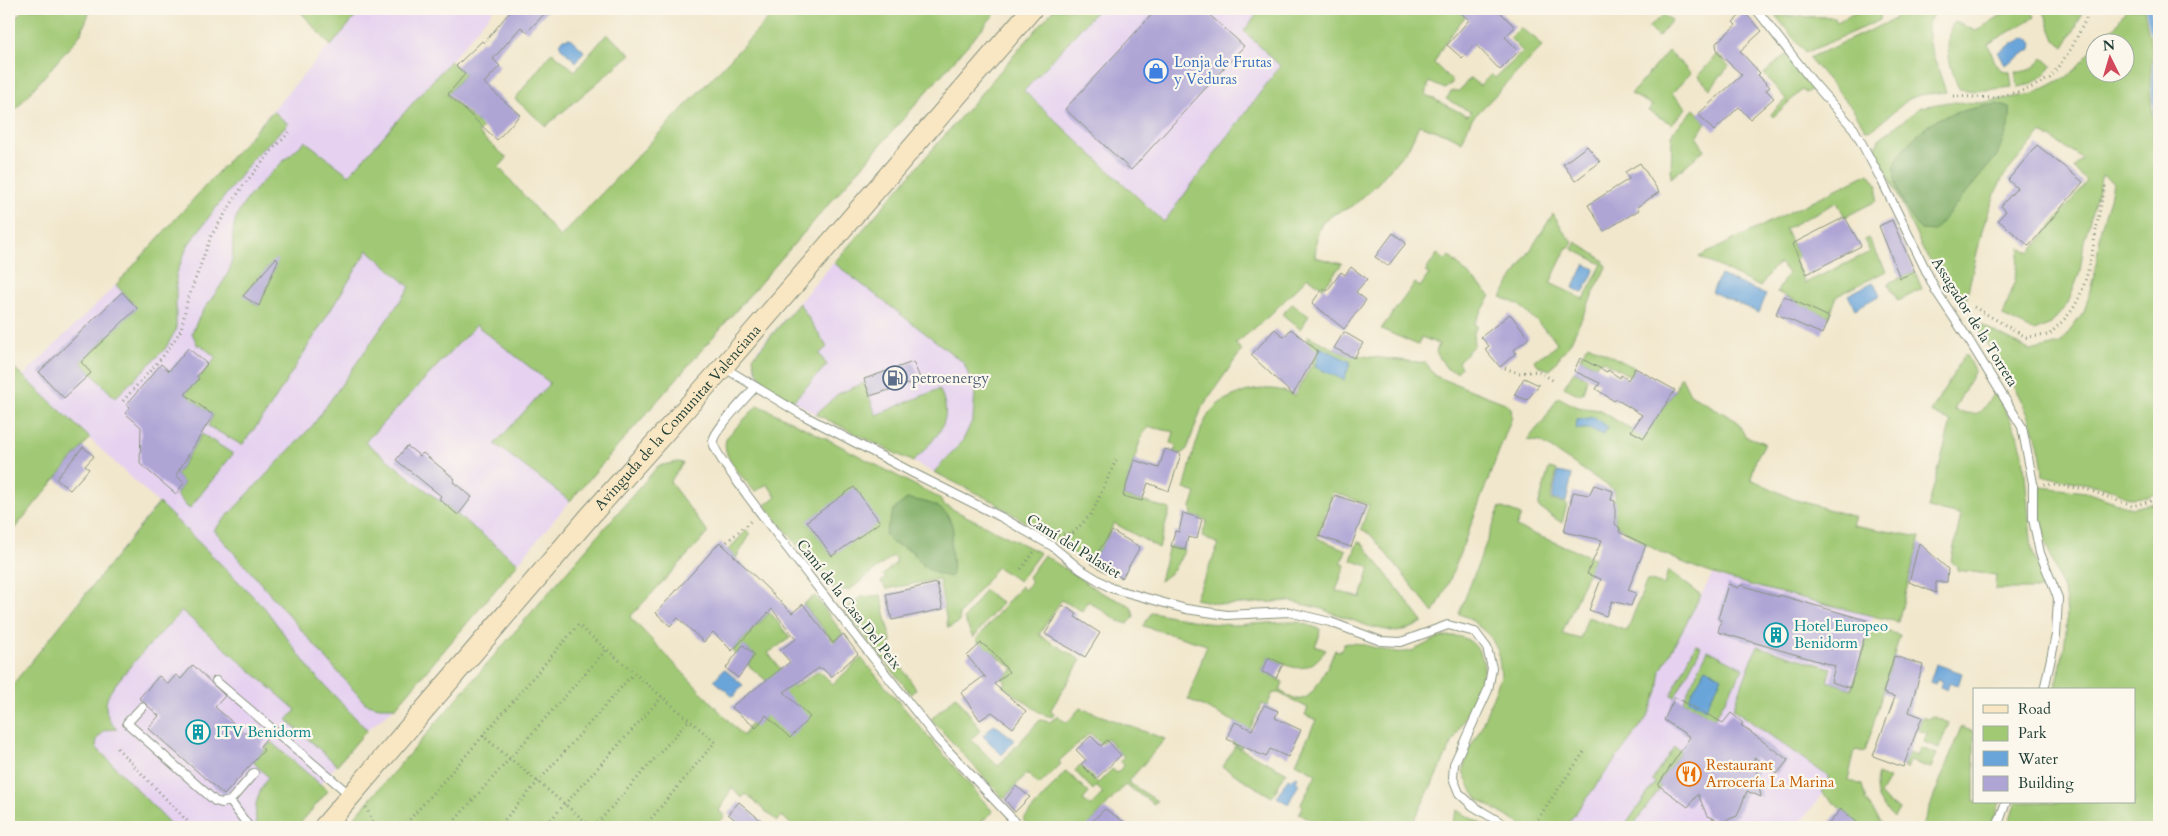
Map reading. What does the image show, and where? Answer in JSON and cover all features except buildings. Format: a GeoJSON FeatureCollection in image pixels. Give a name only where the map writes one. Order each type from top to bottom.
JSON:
{"type":"FeatureCollection","features":[{"type":"Feature","properties":{"kind":"main road","name":"Avinguda de la Comunitat Valenciana"},"geometry":{"type":"LineString","coordinates":[[324,827],[590,516],[723,367],[1032,9]]}},
{"type":"Feature","properties":{"kind":"lane","name":"Assagador de la Torreta"},"geometry":{"type":"LineString","coordinates":[[1756,9],[1812,81],[1854,129],[1936,291],[2022,427],[2033,483],[2033,519],[2038,544],[2058,598],[2056,635],[2044,688]]}},
{"type":"Feature","properties":{"kind":"lane","name":"Camí del Palasiet"},"geometry":{"type":"LineString","coordinates":[[723,367],[755,387],[915,474],[1001,517],[1040,540],[1111,588],[1186,609],[1227,615],[1289,612],[1330,622],[1381,641],[1401,642],[1448,625],[1475,632],[1488,648],[1492,668],[1488,690],[1454,764],[1453,778],[1459,793],[1473,806],[1508,827]]}},
{"type":"Feature","properties":{"kind":"lane","name":"Camí de la Casa Del Peix"},"geometry":{"type":"LineString","coordinates":[[755,387],[717,431],[713,441],[714,447],[786,547],[938,740],[1020,827]]}},
{"type":"Feature","properties":{"kind":"lane"},"geometry":{"type":"LineString","coordinates":[[216,681],[351,796]]}},
{"type":"Feature","properties":{"kind":"lane"},"geometry":{"type":"LineString","coordinates":[[142,707],[127,724],[215,801],[222,803],[230,801],[254,774]]}},
{"type":"Feature","properties":{"kind":"lane"},"geometry":{"type":"LineString","coordinates":[[230,801],[249,827]]}},
{"type":"Feature","properties":{"kind":"lane"},"geometry":{"type":"LineString","coordinates":[[1997,827],[2005,804]]}},
{"type":"Feature","properties":{"kind":"path"},"geometry":{"type":"LineString","coordinates":[[1953,96],[1995,98],[2028,89],[2050,78],[2071,49],[2091,9]]}},
{"type":"Feature","properties":{"kind":"path"},"geometry":{"type":"LineString","coordinates":[[123,401],[164,355],[182,330],[187,302],[211,236],[242,187],[275,147],[292,130]]}},
{"type":"Feature","properties":{"kind":"path"},"geometry":{"type":"LineString","coordinates":[[1974,307],[2026,338],[2049,336],[2074,307],[2087,273],[2106,184]]}},
{"type":"Feature","properties":{"kind":"path"},"geometry":{"type":"LineString","coordinates":[[1505,368],[1518,373],[1538,371],[1554,381]]}},
{"type":"Feature","properties":{"kind":"path"},"geometry":{"type":"LineString","coordinates":[[1020,569],[1040,540],[1073,533],[1092,513],[1118,458]]}},
{"type":"Feature","properties":{"kind":"path"},"geometry":{"type":"LineString","coordinates":[[2033,483],[2086,489],[2132,506],[2159,499]]}},
{"type":"Feature","properties":{"kind":"path"},"geometry":{"type":"LineString","coordinates":[[723,545],[749,522]]}},
{"type":"Feature","properties":{"kind":"path"},"geometry":{"type":"LineString","coordinates":[[402,827],[578,625],[715,742],[644,827]]}},
{"type":"Feature","properties":{"kind":"path"},"geometry":{"type":"LineString","coordinates":[[449,827],[606,649]]}},
{"type":"Feature","properties":{"kind":"path"},"geometry":{"type":"LineString","coordinates":[[498,827],[634,673]]}},
{"type":"Feature","properties":{"kind":"path"},"geometry":{"type":"LineString","coordinates":[[544,827],[662,696]]}},
{"type":"Feature","properties":{"kind":"path"},"geometry":{"type":"LineString","coordinates":[[483,736],[593,827],[689,720]]}},
{"type":"Feature","properties":{"kind":"path"},"geometry":{"type":"LineString","coordinates":[[117,748],[193,827]]}},
{"type":"Feature","properties":{"kind":"path"},"geometry":{"type":"LineString","coordinates":[[1532,827],[1584,752]]}},
{"type":"Feature","properties":{"kind":"shaded area"},"geometry":{"type":"Polygon","coordinates":[[[362,9],[494,9],[433,82],[368,250],[410,287],[313,425],[214,530],[379,707],[396,707],[367,730],[283,827],[9,827],[9,689],[158,503],[23,376],[130,271],[362,9]]]}},
{"type":"Feature","properties":{"kind":"shaded area"},"geometry":{"type":"Polygon","coordinates":[[[1098,9],[1261,9],[1244,31],[1280,66],[1165,222],[1024,91],[1098,9]]]}},
{"type":"Feature","properties":{"kind":"shaded area"},"geometry":{"type":"Polygon","coordinates":[[[884,205],[1105,368],[994,502],[816,414],[768,386],[759,378],[755,369],[753,357],[758,349],[884,205]]]}},
{"type":"Feature","properties":{"kind":"shaded area"},"geometry":{"type":"Polygon","coordinates":[[[476,325],[550,383],[495,444],[570,501],[518,563],[365,442],[476,325]]]}},
{"type":"Feature","properties":{"kind":"shaded area"},"geometry":{"type":"Polygon","coordinates":[[[1712,575],[1873,616],[1830,778],[1821,791],[1823,794],[1796,827],[1565,827],[1648,716],[1658,691],[1661,670],[1712,575]]]}},
{"type":"Feature","properties":{"kind":"green space"},"geometry":{"type":"Polygon","coordinates":[[[24,9],[91,9],[80,35],[9,117],[9,26],[24,9]]]}},
{"type":"Feature","properties":{"kind":"green space"},"geometry":{"type":"Polygon","coordinates":[[[298,9],[362,9],[331,46],[298,9]]]}},
{"type":"Feature","properties":{"kind":"green space"},"geometry":{"type":"Polygon","coordinates":[[[778,9],[999,9],[570,501],[495,444],[550,383],[476,325],[365,442],[518,563],[396,707],[379,707],[365,703],[214,530],[313,425],[410,287],[368,250],[267,412],[242,445],[208,426],[213,415],[185,394],[216,358],[200,344],[198,346],[192,333],[195,324],[220,287],[231,266],[234,225],[238,214],[264,180],[305,141],[349,175],[450,61],[465,74],[447,95],[483,128],[478,133],[507,158],[499,167],[560,237],[778,9]],[[272,263],[243,295],[258,306],[276,265],[272,263]]]}},
{"type":"Feature","properties":{"kind":"green space"},"geometry":{"type":"Polygon","coordinates":[[[1054,9],[1098,9],[1024,91],[1164,222],[1280,66],[1244,31],[1261,9],[1471,9],[1445,42],[1434,63],[1453,82],[1445,89],[1429,82],[1426,95],[1467,116],[1471,112],[1446,99],[1452,91],[1459,91],[1470,78],[1480,86],[1491,74],[1495,78],[1523,52],[1510,38],[1520,28],[1535,38],[1542,47],[1471,120],[1462,142],[1449,135],[1419,125],[1409,147],[1377,184],[1353,206],[1334,214],[1322,223],[1317,235],[1315,257],[1342,264],[1323,288],[1308,277],[1269,316],[1235,344],[1242,350],[1202,407],[1187,449],[1181,454],[1174,452],[1176,445],[1171,443],[1174,432],[1150,427],[1144,432],[1123,496],[1170,509],[1159,548],[1114,523],[1104,544],[1093,558],[1084,553],[1081,558],[994,502],[934,472],[962,442],[973,419],[975,392],[964,363],[834,263],[1054,9]]]}},
{"type":"Feature","properties":{"kind":"green space"},"geometry":{"type":"Polygon","coordinates":[[[1863,9],[1881,9],[1880,20],[1805,53],[1776,16],[1834,17],[1837,22],[1863,9]]]}},
{"type":"Feature","properties":{"kind":"green space"},"geometry":{"type":"Polygon","coordinates":[[[1900,9],[1936,9],[1928,23],[1928,40],[1946,92],[1919,95],[1909,99],[1873,129],[1866,130],[1853,109],[1809,58],[1891,21],[1896,17],[1900,9]]]}},
{"type":"Feature","properties":{"kind":"green space"},"geometry":{"type":"Polygon","coordinates":[[[2011,9],[2031,9],[2035,17],[1988,44],[1998,66],[2010,72],[2012,87],[1976,91],[1959,89],[1953,73],[1948,45],[1951,29],[1955,22],[1976,31],[2011,9]]]}},
{"type":"Feature","properties":{"kind":"green space"},"geometry":{"type":"Polygon","coordinates":[[[2043,9],[2083,9],[2076,27],[2064,47],[2055,40],[2043,9]]]}},
{"type":"Feature","properties":{"kind":"green space"},"geometry":{"type":"Polygon","coordinates":[[[2126,9],[2144,9],[2152,52],[2150,83],[2159,210],[2159,491],[2149,497],[2130,498],[2105,487],[2043,476],[2041,455],[2028,414],[2007,375],[1972,320],[2031,351],[2060,344],[2084,312],[2095,272],[2101,228],[2113,182],[2102,175],[2084,241],[2080,272],[2068,303],[2051,324],[2034,331],[2003,316],[2015,280],[2020,248],[2030,253],[2087,181],[2074,169],[2082,158],[2041,132],[2003,177],[1983,227],[1964,308],[1924,252],[1876,148],[1879,139],[1921,107],[1948,102],[1980,103],[2033,94],[2064,78],[2066,79],[2086,57],[2086,82],[2136,82],[2136,32],[2109,32],[2126,9]]]}},
{"type":"Feature","properties":{"kind":"green space"},"geometry":{"type":"Polygon","coordinates":[[[1663,15],[1672,20],[1658,37],[1648,28],[1663,15]]]}},
{"type":"Feature","properties":{"kind":"green space"},"geometry":{"type":"Polygon","coordinates":[[[607,34],[631,54],[546,126],[515,99],[552,52],[575,71],[607,34]]]}},
{"type":"Feature","properties":{"kind":"green space"},"geometry":{"type":"Polygon","coordinates":[[[1668,51],[1691,73],[1672,93],[1686,108],[1672,124],[1648,111],[1652,105],[1631,94],[1668,51]]]}},
{"type":"Feature","properties":{"kind":"green space"},"geometry":{"type":"Polygon","coordinates":[[[1717,54],[1729,66],[1710,89],[1698,76],[1717,54]]]}},
{"type":"Feature","properties":{"kind":"green space"},"geometry":{"type":"Polygon","coordinates":[[[1786,54],[1812,89],[1806,93],[1802,90],[1773,117],[1771,114],[1786,99],[1764,74],[1786,54]]]}},
{"type":"Feature","properties":{"kind":"green space"},"geometry":{"type":"Polygon","coordinates":[[[2043,58],[2052,66],[2049,70],[2028,85],[2018,87],[2015,72],[2031,69],[2043,58]]]}},
{"type":"Feature","properties":{"kind":"green space"},"geometry":{"type":"Polygon","coordinates":[[[1998,104],[2010,108],[2010,122],[1997,156],[1934,231],[1921,230],[1902,201],[1896,183],[1895,167],[1901,153],[1915,137],[1938,119],[1998,104]]]}},
{"type":"Feature","properties":{"kind":"green space"},"geometry":{"type":"Polygon","coordinates":[[[1694,109],[1706,122],[1697,137],[1704,150],[1671,178],[1672,133],[1694,109]]]}},
{"type":"Feature","properties":{"kind":"green space"},"geometry":{"type":"Polygon","coordinates":[[[273,111],[288,124],[255,156],[188,245],[176,275],[176,330],[165,349],[115,398],[81,362],[137,308],[116,285],[273,111]]]}},
{"type":"Feature","properties":{"kind":"green space"},"geometry":{"type":"Polygon","coordinates":[[[1869,173],[1878,186],[1876,201],[1845,217],[1837,202],[1785,229],[1798,256],[1794,259],[1805,283],[1870,252],[1864,240],[1868,238],[1886,271],[1837,296],[1829,317],[1798,304],[1798,302],[1777,292],[1788,273],[1780,263],[1772,269],[1760,287],[1699,257],[1869,173]]]}},
{"type":"Feature","properties":{"kind":"green space"},"geometry":{"type":"Polygon","coordinates":[[[1553,214],[1564,232],[1573,241],[1570,248],[1567,247],[1550,283],[1584,299],[1602,264],[1572,249],[1576,242],[1603,260],[1606,267],[1570,343],[1550,370],[1539,366],[1534,360],[1554,348],[1557,343],[1553,337],[1519,305],[1501,297],[1553,214]]]}},
{"type":"Feature","properties":{"kind":"green space"},"geometry":{"type":"Polygon","coordinates":[[[1437,254],[1445,260],[1449,256],[1491,296],[1474,324],[1477,326],[1473,334],[1474,345],[1458,362],[1461,367],[1457,372],[1447,369],[1436,352],[1439,344],[1421,337],[1418,345],[1381,329],[1415,283],[1420,287],[1429,274],[1425,272],[1437,254]]]}},
{"type":"Feature","properties":{"kind":"green space"},"geometry":{"type":"Polygon","coordinates":[[[1915,272],[1922,289],[1898,301],[1888,283],[1915,272]]]}},
{"type":"Feature","properties":{"kind":"green space"},"geometry":{"type":"Polygon","coordinates":[[[799,303],[827,347],[819,354],[827,365],[793,401],[766,384],[758,373],[753,357],[799,303]]]}},
{"type":"Feature","properties":{"kind":"green space"},"geometry":{"type":"Polygon","coordinates":[[[1292,304],[1309,316],[1300,329],[1282,314],[1292,304]]]}},
{"type":"Feature","properties":{"kind":"green space"},"geometry":{"type":"Polygon","coordinates":[[[1308,336],[1345,354],[1426,363],[1435,376],[1505,403],[1511,408],[1512,417],[1449,582],[1434,613],[1371,535],[1361,529],[1369,505],[1333,492],[1317,538],[1346,550],[1341,563],[1345,565],[1336,591],[1361,598],[1370,567],[1351,560],[1358,541],[1363,544],[1423,622],[1414,627],[1397,632],[1371,627],[1319,608],[1288,601],[1225,605],[1195,599],[1219,544],[1202,537],[1207,520],[1192,516],[1191,507],[1196,493],[1184,489],[1202,427],[1216,406],[1237,394],[1269,389],[1284,391],[1294,396],[1313,363],[1308,336]]]}},
{"type":"Feature","properties":{"kind":"green space"},"geometry":{"type":"Polygon","coordinates":[[[1588,344],[1635,368],[1630,376],[1602,360],[1596,366],[1580,358],[1588,344]]]}},
{"type":"Feature","properties":{"kind":"green space"},"geometry":{"type":"Polygon","coordinates":[[[1965,354],[1975,370],[1954,410],[1975,413],[1982,410],[1994,393],[2000,399],[2018,436],[2023,454],[2032,550],[2048,589],[1995,589],[1996,575],[1957,570],[1957,566],[1951,561],[1961,515],[1928,508],[1951,422],[1931,412],[1965,354]]]}},
{"type":"Feature","properties":{"kind":"green space"},"geometry":{"type":"Polygon","coordinates":[[[9,363],[90,438],[9,535],[9,363]]]}},
{"type":"Feature","properties":{"kind":"green space"},"geometry":{"type":"Polygon","coordinates":[[[1574,371],[1587,379],[1583,393],[1578,394],[1564,387],[1574,371]]]}},
{"type":"Feature","properties":{"kind":"green space"},"geometry":{"type":"Polygon","coordinates":[[[1681,376],[1690,394],[1737,421],[1745,436],[1765,443],[1756,459],[1751,479],[1793,499],[1855,517],[1852,525],[1920,537],[1898,622],[1724,577],[1656,550],[1615,524],[1614,490],[1541,442],[1527,440],[1544,420],[1558,397],[1577,407],[1600,410],[1644,438],[1675,390],[1681,376]]]}},
{"type":"Feature","properties":{"kind":"green space"},"geometry":{"type":"Polygon","coordinates":[[[864,383],[876,415],[939,389],[944,401],[944,421],[935,437],[913,462],[816,414],[838,394],[864,383]]]}},
{"type":"Feature","properties":{"kind":"green space"},"geometry":{"type":"Polygon","coordinates":[[[758,405],[941,499],[942,504],[1040,553],[1019,581],[997,567],[959,615],[960,622],[948,628],[939,579],[887,589],[881,582],[886,578],[883,575],[897,562],[893,556],[848,591],[845,589],[838,595],[765,505],[776,496],[767,484],[755,492],[729,459],[725,444],[727,437],[758,405]]]}},
{"type":"Feature","properties":{"kind":"green space"},"geometry":{"type":"Polygon","coordinates":[[[202,434],[233,454],[189,509],[176,494],[184,483],[176,475],[202,434]]]}},
{"type":"Feature","properties":{"kind":"green space"},"geometry":{"type":"Polygon","coordinates":[[[678,462],[683,463],[670,482],[708,533],[630,617],[743,736],[751,724],[756,727],[783,695],[748,665],[755,655],[746,648],[736,655],[732,651],[770,612],[790,638],[768,653],[794,687],[819,671],[833,684],[861,658],[993,812],[975,827],[822,827],[816,821],[809,827],[794,827],[782,816],[777,821],[746,794],[742,798],[732,787],[719,811],[725,816],[718,824],[722,827],[346,827],[658,466],[678,462]]]}},
{"type":"Feature","properties":{"kind":"green space"},"geometry":{"type":"Polygon","coordinates":[[[1549,468],[1557,470],[1550,500],[1567,504],[1562,523],[1538,507],[1549,468]]]}},
{"type":"Feature","properties":{"kind":"green space"},"geometry":{"type":"Polygon","coordinates":[[[2041,487],[2086,492],[2132,508],[2159,502],[2159,827],[2007,827],[2015,804],[2136,804],[2136,688],[2055,688],[2066,635],[2067,613],[2064,592],[2043,532],[2040,499],[2041,487]]]}},
{"type":"Feature","properties":{"kind":"green space"},"geometry":{"type":"Polygon","coordinates":[[[907,499],[930,503],[943,510],[948,516],[953,531],[951,547],[953,567],[951,577],[928,569],[912,551],[892,543],[885,534],[894,509],[907,499]]]}},
{"type":"Feature","properties":{"kind":"green space"},"geometry":{"type":"Polygon","coordinates":[[[159,503],[264,607],[312,672],[367,730],[337,765],[287,720],[296,710],[182,611],[128,669],[111,692],[107,699],[106,711],[111,723],[117,729],[105,730],[97,739],[96,747],[173,827],[9,827],[9,689],[159,503]]]}},
{"type":"Feature","properties":{"kind":"green space"},"geometry":{"type":"Polygon","coordinates":[[[1500,507],[1521,515],[1516,527],[1594,558],[1562,634],[1580,639],[1588,617],[1627,631],[1647,580],[1664,585],[1668,570],[1701,595],[1661,670],[1658,691],[1648,716],[1565,827],[1525,827],[1479,800],[1470,788],[1463,771],[1468,751],[1480,730],[1501,676],[1498,651],[1490,636],[1469,618],[1459,614],[1500,507]]]}},
{"type":"Feature","properties":{"kind":"green space"},"geometry":{"type":"Polygon","coordinates":[[[747,530],[750,535],[736,558],[728,550],[747,530]]]}},
{"type":"Feature","properties":{"kind":"green space"},"geometry":{"type":"Polygon","coordinates":[[[1169,546],[1185,550],[1173,571],[1160,581],[1169,546]]]}},
{"type":"Feature","properties":{"kind":"green space"},"geometry":{"type":"Polygon","coordinates":[[[1044,555],[1100,592],[1131,606],[1134,616],[1128,624],[1119,621],[1088,601],[1082,611],[1061,600],[1039,635],[1081,660],[1050,711],[1054,714],[1052,717],[1042,714],[1003,686],[1006,682],[1002,678],[1014,669],[976,640],[1021,586],[1024,590],[1032,582],[1028,577],[1044,555]]]}},
{"type":"Feature","properties":{"kind":"green space"},"geometry":{"type":"Polygon","coordinates":[[[985,590],[1002,603],[973,638],[964,619],[985,590]]]}},
{"type":"Feature","properties":{"kind":"green space"},"geometry":{"type":"Polygon","coordinates":[[[881,595],[891,640],[889,648],[916,689],[911,694],[844,610],[861,597],[881,595]]]}},
{"type":"Feature","properties":{"kind":"green space"},"geometry":{"type":"Polygon","coordinates":[[[815,596],[843,634],[834,642],[803,604],[815,596]]]}},
{"type":"Feature","properties":{"kind":"green space"},"geometry":{"type":"Polygon","coordinates":[[[1152,612],[1206,623],[1232,625],[1299,622],[1320,629],[1315,646],[1326,650],[1313,663],[1300,668],[1286,665],[1269,657],[1262,671],[1283,682],[1280,691],[1296,699],[1307,697],[1312,692],[1322,678],[1335,650],[1340,651],[1344,644],[1352,643],[1393,652],[1402,652],[1411,651],[1441,637],[1459,637],[1470,642],[1478,650],[1483,662],[1484,674],[1476,695],[1411,827],[1326,827],[1299,814],[1303,806],[1301,804],[1316,774],[1296,763],[1316,720],[1305,715],[1308,708],[1279,693],[1273,693],[1267,706],[1262,704],[1241,748],[1233,744],[1241,725],[1188,699],[1207,645],[1143,626],[1152,612]]]}},
{"type":"Feature","properties":{"kind":"green space"},"geometry":{"type":"Polygon","coordinates":[[[1870,627],[1900,635],[1865,752],[1855,750],[1848,780],[1862,785],[1866,801],[1885,827],[1856,827],[1852,823],[1854,820],[1821,792],[1829,777],[1733,709],[1757,646],[1831,668],[1827,681],[1852,689],[1870,627]]]}},
{"type":"Feature","properties":{"kind":"green space"},"geometry":{"type":"Polygon","coordinates":[[[1696,644],[1701,647],[1675,697],[1671,695],[1696,644]]]}},
{"type":"Feature","properties":{"kind":"green space"},"geometry":{"type":"Polygon","coordinates":[[[1708,650],[1743,668],[1707,732],[1706,714],[1683,701],[1708,650]]]}},
{"type":"Feature","properties":{"kind":"green space"},"geometry":{"type":"Polygon","coordinates":[[[956,696],[981,730],[971,739],[998,766],[1040,720],[1050,722],[1057,716],[1067,723],[1080,708],[1165,739],[1128,782],[1157,801],[1154,804],[1125,785],[1087,827],[1030,827],[1023,820],[1066,771],[1089,793],[1083,800],[1091,806],[1103,793],[1096,786],[1093,790],[1075,771],[1080,765],[1098,783],[1112,769],[1117,773],[1124,765],[1120,761],[1124,757],[1107,738],[1101,744],[1090,733],[1059,761],[1061,764],[1039,785],[1027,773],[1004,799],[931,719],[956,696]]]}},
{"type":"Feature","properties":{"kind":"green space"},"geometry":{"type":"Polygon","coordinates":[[[1932,716],[1949,723],[1939,748],[1924,742],[1927,733],[1917,730],[1922,717],[1927,719],[1932,716]]]}},
{"type":"Feature","properties":{"kind":"green space"},"geometry":{"type":"Polygon","coordinates":[[[1961,727],[1973,732],[1973,804],[1999,804],[1991,827],[1922,827],[1961,727]]]}},
{"type":"Feature","properties":{"kind":"green space"},"geometry":{"type":"Polygon","coordinates":[[[271,742],[328,791],[297,827],[257,826],[255,812],[257,800],[268,777],[253,762],[271,742]]]}},
{"type":"Feature","properties":{"kind":"green space"},"geometry":{"type":"Polygon","coordinates":[[[1235,746],[1286,772],[1272,797],[1223,767],[1235,746]]]}},
{"type":"Feature","properties":{"kind":"green space"},"geometry":{"type":"Polygon","coordinates":[[[1674,747],[1681,751],[1658,784],[1661,787],[1632,827],[1624,827],[1655,783],[1652,780],[1674,747]]]}},
{"type":"Feature","properties":{"kind":"green space"},"geometry":{"type":"Polygon","coordinates":[[[1921,748],[1937,754],[1931,768],[1910,761],[1907,769],[1903,767],[1908,753],[1917,756],[1921,748]]]}},
{"type":"Feature","properties":{"kind":"green space"},"geometry":{"type":"Polygon","coordinates":[[[1877,774],[1889,779],[1880,794],[1888,803],[1899,809],[1894,818],[1878,799],[1876,788],[1877,774]]]}},
{"type":"Feature","properties":{"kind":"green space"},"geometry":{"type":"Polygon","coordinates":[[[1457,810],[1487,827],[1450,827],[1457,810]]]}},
{"type":"Feature","properties":{"kind":"water"},"geometry":{"type":"Polygon","coordinates":[[[2025,37],[2032,41],[2031,49],[2005,65],[1998,52],[2025,37]]]}},
{"type":"Feature","properties":{"kind":"water"},"geometry":{"type":"Polygon","coordinates":[[[570,38],[584,51],[576,62],[561,48],[560,43],[563,39],[570,38]]]}},
{"type":"Feature","properties":{"kind":"water"},"geometry":{"type":"Polygon","coordinates":[[[1585,264],[1595,269],[1583,293],[1573,288],[1585,264]]]}},
{"type":"Feature","properties":{"kind":"water"},"geometry":{"type":"Polygon","coordinates":[[[1720,275],[1766,295],[1759,313],[1712,292],[1720,275]]]}},
{"type":"Feature","properties":{"kind":"water"},"geometry":{"type":"Polygon","coordinates":[[[1873,282],[1880,295],[1855,309],[1848,295],[1873,282]]]}},
{"type":"Feature","properties":{"kind":"water"},"geometry":{"type":"Polygon","coordinates":[[[1320,347],[1351,362],[1344,380],[1315,367],[1320,347]]]}},
{"type":"Feature","properties":{"kind":"water"},"geometry":{"type":"Polygon","coordinates":[[[1594,417],[1608,427],[1603,435],[1591,429],[1576,429],[1577,420],[1594,417]]]}},
{"type":"Feature","properties":{"kind":"water"},"geometry":{"type":"Polygon","coordinates":[[[1558,472],[1572,475],[1566,502],[1552,499],[1558,472]]]}},
{"type":"Feature","properties":{"kind":"water"},"geometry":{"type":"Polygon","coordinates":[[[1936,664],[1962,673],[1958,686],[1949,683],[1947,690],[1940,687],[1942,681],[1937,679],[1935,684],[1930,682],[1936,664]]]}},
{"type":"Feature","properties":{"kind":"water"},"geometry":{"type":"Polygon","coordinates":[[[1706,668],[1722,677],[1705,709],[1688,699],[1706,668]]]}},
{"type":"Feature","properties":{"kind":"water"},"geometry":{"type":"Polygon","coordinates":[[[724,669],[743,685],[733,697],[714,680],[724,669]]]}},
{"type":"Feature","properties":{"kind":"water"},"geometry":{"type":"Polygon","coordinates":[[[994,724],[1015,740],[1002,755],[983,736],[994,724]]]}},
{"type":"Feature","properties":{"kind":"water"},"geometry":{"type":"Polygon","coordinates":[[[1296,776],[1298,777],[1296,782],[1299,784],[1288,804],[1277,797],[1288,778],[1291,780],[1296,776]]]}},
{"type":"Feature","properties":{"kind":"waterway"},"geometry":{"type":"LineString","coordinates":[[2148,9],[2157,51],[2154,82],[2159,148]]}},
{"type":"Feature","properties":{"kind":"place","name":"Lonja de Frutas y Veduras"},"geometry":{"type":"Point","coordinates":[1156,71]}},
{"type":"Feature","properties":{"kind":"place","name":"petroenergy"},"geometry":{"type":"Point","coordinates":[895,378]}},
{"type":"Feature","properties":{"kind":"place","name":"Hotel Europeo Benidorm"},"geometry":{"type":"Point","coordinates":[1776,635]}},
{"type":"Feature","properties":{"kind":"place","name":"ITV Benidorm"},"geometry":{"type":"Point","coordinates":[198,732]}},
{"type":"Feature","properties":{"kind":"place","name":"Restaurant Arrocería La Marina"},"geometry":{"type":"Point","coordinates":[1689,774]}}]}
